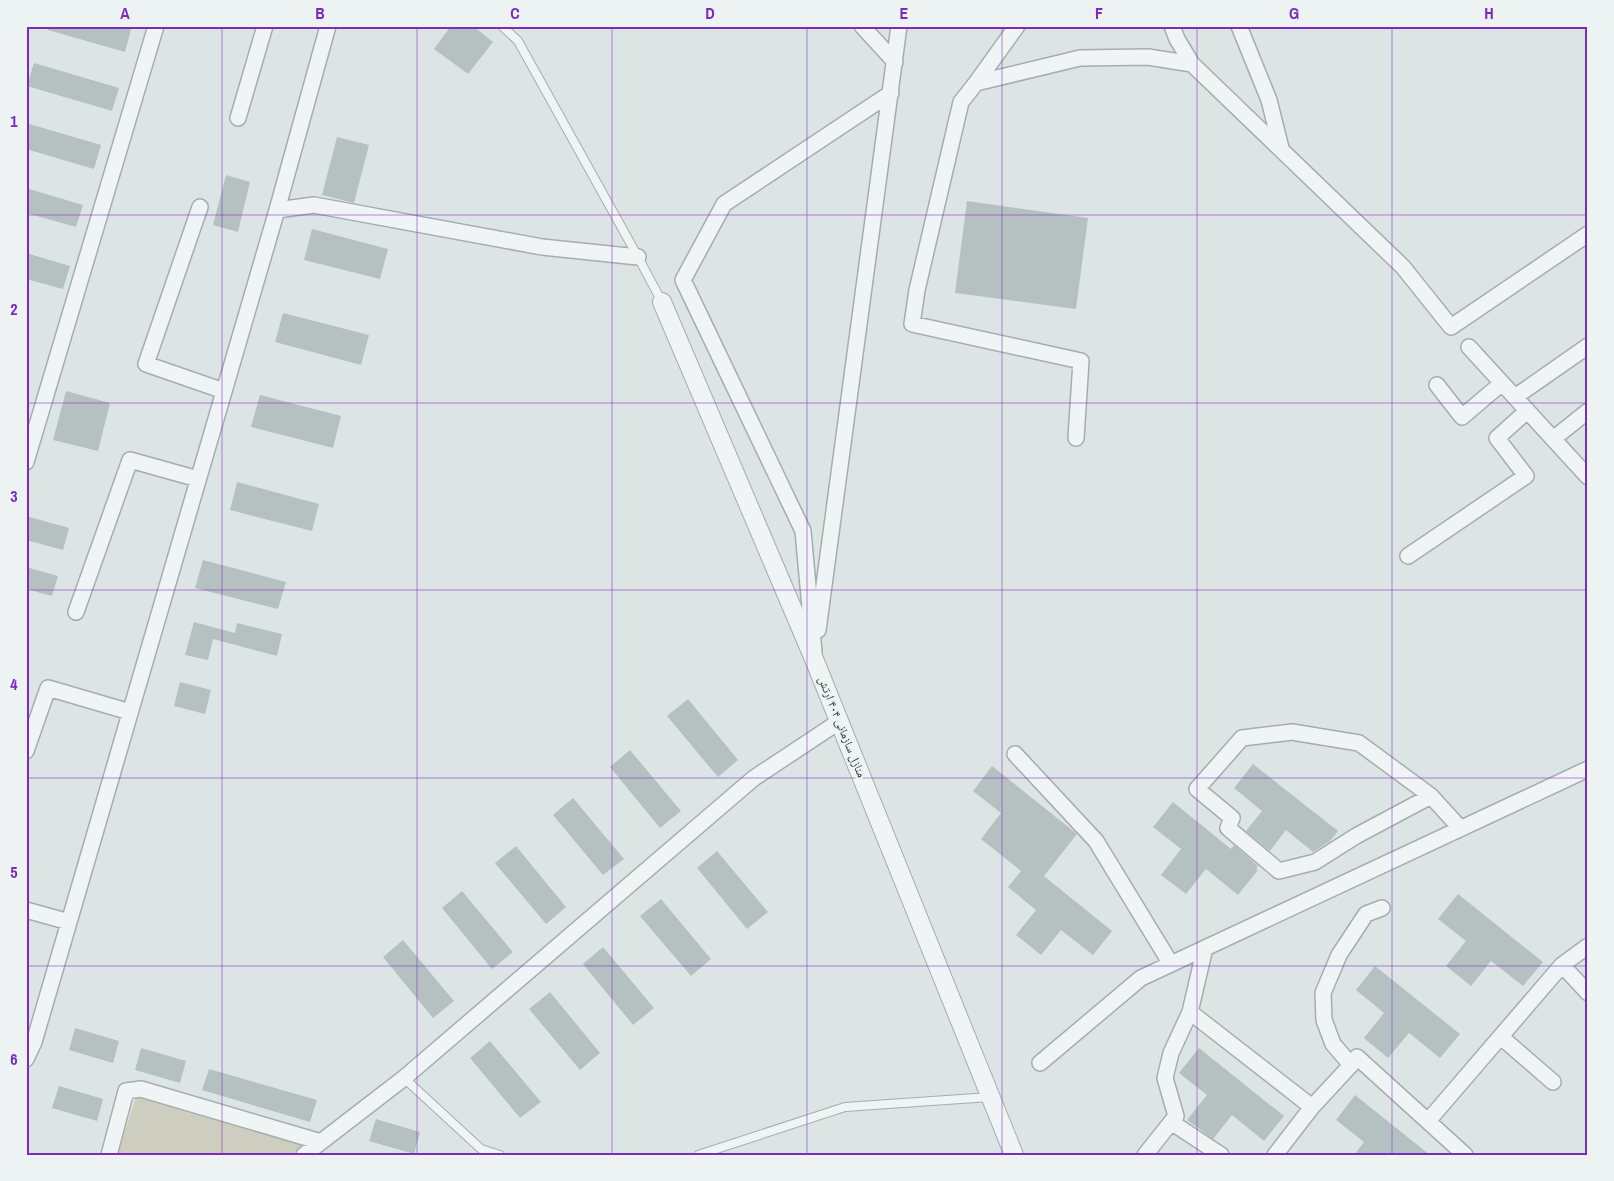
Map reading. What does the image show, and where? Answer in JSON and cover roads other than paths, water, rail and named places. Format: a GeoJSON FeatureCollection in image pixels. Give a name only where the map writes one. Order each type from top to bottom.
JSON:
{"type":"FeatureCollection","features":[{"type":"Feature","properties":{"kind":"street"},"geometry":{"type":"LineString","coordinates":[[26,462],[156,26]]}},
{"type":"Feature","properties":{"kind":"street"},"geometry":{"type":"LineString","coordinates":[[238,118],[265,26]]}},
{"type":"Feature","properties":{"kind":"street"},"geometry":{"type":"LineString","coordinates":[[26,1059],[34,1042],[277,210],[328,26]]}},
{"type":"Feature","properties":{"kind":"street"},"geometry":{"type":"LineString","coordinates":[[862,26],[895,62]]}},
{"type":"Feature","properties":{"kind":"street"},"geometry":{"type":"LineString","coordinates":[[814,659],[899,26]]}},
{"type":"Feature","properties":{"kind":"street"},"geometry":{"type":"LineString","coordinates":[[1018,26],[961,102],[917,290],[912,324],[1081,361],[1076,438]]}},
{"type":"Feature","properties":{"kind":"street"},"geometry":{"type":"LineString","coordinates":[[1172,26],[1177,39],[1192,64],[1403,267],[1452,326],[1588,234]]}},
{"type":"Feature","properties":{"kind":"street"},"geometry":{"type":"LineString","coordinates":[[1239,26],[1269,100],[1281,148]]}},
{"type":"Feature","properties":{"kind":"street"},"geometry":{"type":"LineString","coordinates":[[976,83],[1080,58],[1148,57],[1192,64]]}},
{"type":"Feature","properties":{"kind":"street"},"geometry":{"type":"LineString","coordinates":[[814,659],[803,530],[683,280],[724,204],[890,93]]}},
{"type":"Feature","properties":{"kind":"street"},"geometry":{"type":"LineString","coordinates":[[277,210],[314,205],[542,247],[638,257]]}},
{"type":"Feature","properties":{"kind":"street"},"geometry":{"type":"LineString","coordinates":[[200,207],[146,364],[224,391]]}},
{"type":"Feature","properties":{"kind":"street","name":"منازل سازمانی ۴۰۴ ارتش"},"geometry":{"type":"LineString","coordinates":[[662,302],[840,721],[992,1096],[1014,1155]]}},
{"type":"Feature","properties":{"kind":"street"},"geometry":{"type":"LineString","coordinates":[[1515,397],[1588,346]]}},
{"type":"Feature","properties":{"kind":"street"},"geometry":{"type":"LineString","coordinates":[[1469,347],[1588,477]]}},
{"type":"Feature","properties":{"kind":"street"},"geometry":{"type":"LineString","coordinates":[[1437,385],[1462,417],[1502,383]]}},
{"type":"Feature","properties":{"kind":"street"},"geometry":{"type":"LineString","coordinates":[[1408,556],[1526,476],[1497,438],[1527,410]]}},
{"type":"Feature","properties":{"kind":"street"},"geometry":{"type":"LineString","coordinates":[[1554,439],[1588,411]]}},
{"type":"Feature","properties":{"kind":"street"},"geometry":{"type":"LineString","coordinates":[[76,612],[130,460],[198,479]]}},
{"type":"Feature","properties":{"kind":"street"},"geometry":{"type":"LineString","coordinates":[[26,751],[48,688],[130,712]]}},
{"type":"Feature","properties":{"kind":"street"},"geometry":{"type":"LineString","coordinates":[[304,1155],[404,1078],[754,778],[840,721]]}},
{"type":"Feature","properties":{"kind":"street"},"geometry":{"type":"LineString","coordinates":[[1431,796],[1356,836],[1315,862],[1279,871],[1228,828],[1232,818],[1196,789],[1242,738],[1292,732],[1359,743],[1431,796],[1460,828]]}},
{"type":"Feature","properties":{"kind":"street"},"geometry":{"type":"LineString","coordinates":[[1015,754],[1096,841],[1171,964]]}},
{"type":"Feature","properties":{"kind":"street"},"geometry":{"type":"LineString","coordinates":[[1040,1063],[1141,978],[1588,769]]}},
{"type":"Feature","properties":{"kind":"street"},"geometry":{"type":"LineString","coordinates":[[1351,1065],[1333,1044],[1324,1020],[1323,994],[1339,955],[1366,914],[1382,908]]}},
{"type":"Feature","properties":{"kind":"street"},"geometry":{"type":"LineString","coordinates":[[26,910],[69,922]]}},
{"type":"Feature","properties":{"kind":"street"},"geometry":{"type":"LineString","coordinates":[[1428,1121],[1562,965],[1588,946]]}},
{"type":"Feature","properties":{"kind":"street"},"geometry":{"type":"LineString","coordinates":[[1146,1155],[1176,1116],[1165,1078],[1171,1054],[1190,1012],[1205,948]]}},
{"type":"Feature","properties":{"kind":"street"},"geometry":{"type":"LineString","coordinates":[[1562,965],[1588,993]]}},
{"type":"Feature","properties":{"kind":"street"},"geometry":{"type":"LineString","coordinates":[[1190,1012],[1312,1107]]}},
{"type":"Feature","properties":{"kind":"street"},"geometry":{"type":"LineString","coordinates":[[1501,1037],[1553,1082]]}},
{"type":"Feature","properties":{"kind":"street"},"geometry":{"type":"LineString","coordinates":[[1275,1155],[1312,1107],[1351,1065],[1356,1057],[1465,1155]]}},
{"type":"Feature","properties":{"kind":"street"},"geometry":{"type":"LineString","coordinates":[[109,1155],[126,1091],[141,1089],[321,1142]]}},
{"type":"Feature","properties":{"kind":"street"},"geometry":{"type":"LineString","coordinates":[[1171,1122],[1221,1155]]}},
{"type":"Feature","properties":{"kind":"lane"},"geometry":{"type":"LineString","coordinates":[[502,26],[518,41],[662,302]]}},
{"type":"Feature","properties":{"kind":"lane"},"geometry":{"type":"LineString","coordinates":[[404,1078],[481,1149],[500,1155]]}},
{"type":"Feature","properties":{"kind":"lane"},"geometry":{"type":"LineString","coordinates":[[698,1155],[846,1108],[992,1096]]}}]}
